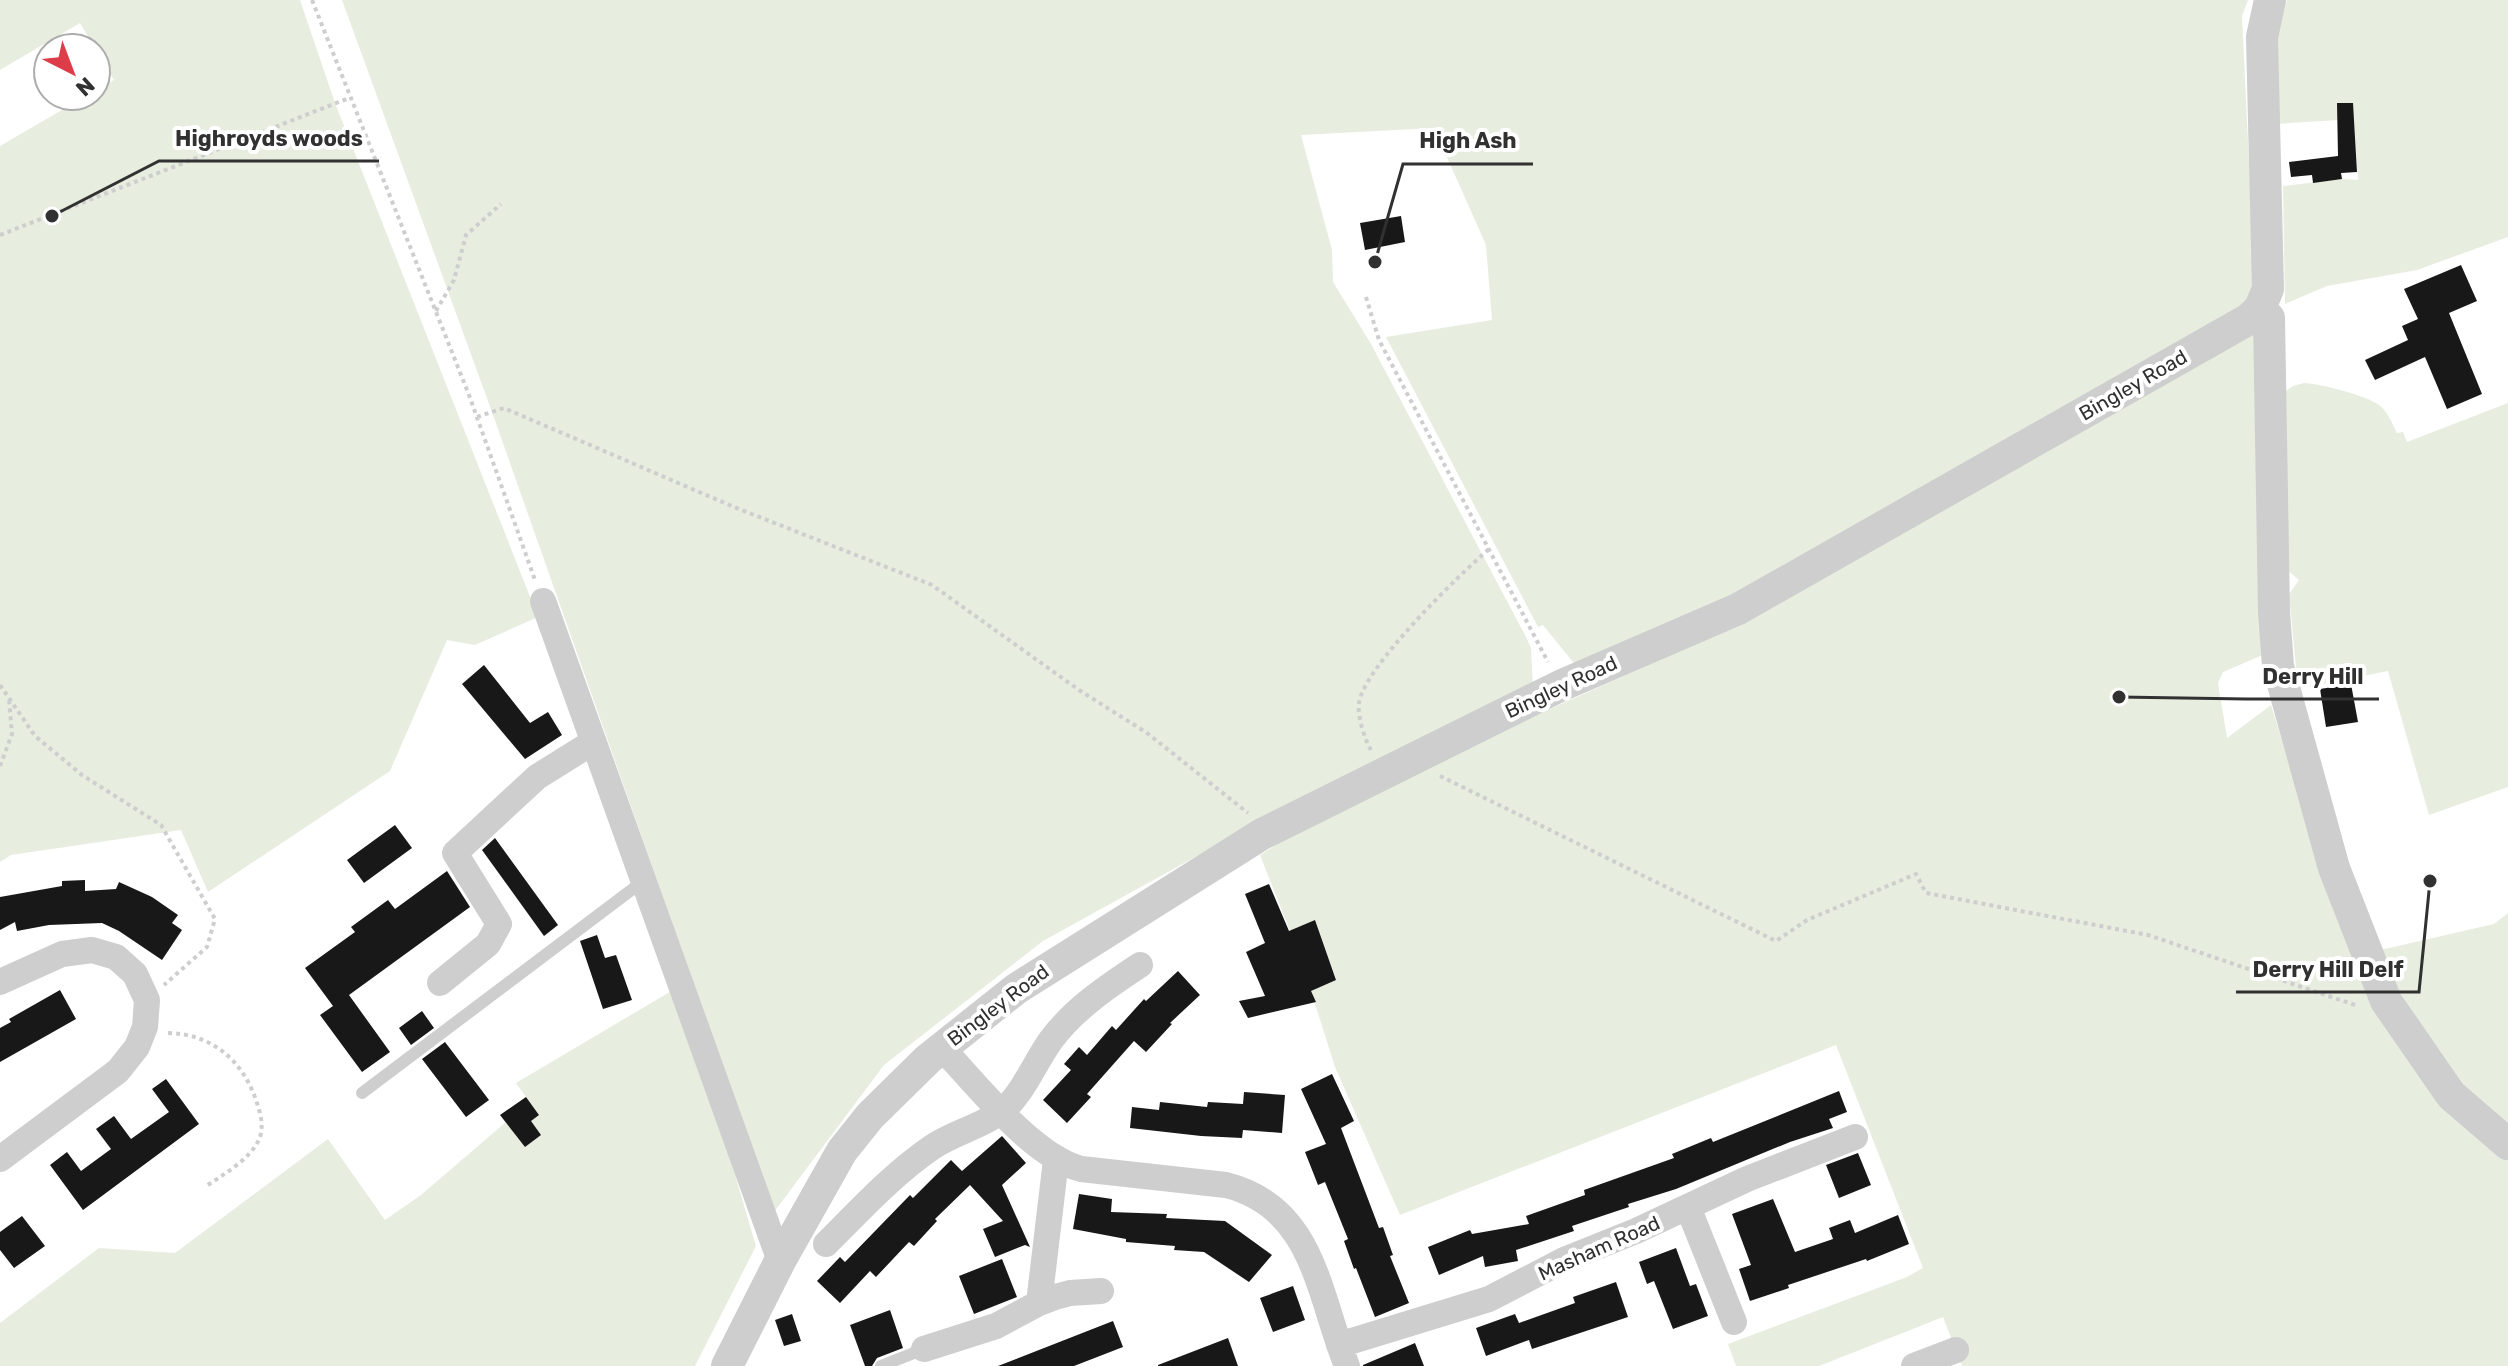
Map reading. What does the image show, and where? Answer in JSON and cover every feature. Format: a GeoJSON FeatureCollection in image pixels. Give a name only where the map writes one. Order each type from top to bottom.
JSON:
{"type":"FeatureCollection","features":[{"type":"Feature","properties":{"kind":"street"},"geometry":{"type":"LineString","coordinates":[[2270,0],[2262,37],[2268,289],[2260,308],[2269,318],[2274,612],[2278,666],[2334,868],[2386,1001],[2451,1095],[2508,1144]]}},
{"type":"Feature","properties":{"kind":"street","name":"Bingley Road"},"geometry":{"type":"LineString","coordinates":[[727,1366],[780,1261],[842,1151],[870,1116],[942,1048],[1016,989],[1262,834],[1560,686],[1738,609],[2242,323],[2260,308]]}},
{"type":"Feature","properties":{"kind":"street"},"geometry":{"type":"LineString","coordinates":[[543,601],[780,1261]]}},
{"type":"Feature","properties":{"kind":"street"},"geometry":{"type":"LineString","coordinates":[[440,983],[488,944],[499,924],[455,853],[537,777],[593,742]]}},
{"type":"Feature","properties":{"kind":"street"},"geometry":{"type":"LineString","coordinates":[[0,982],[62,954],[92,950],[116,957],[135,974],[147,1000],[142,1035],[137,1047],[118,1071],[0,1159]]}},
{"type":"Feature","properties":{"kind":"street"},"geometry":{"type":"LineString","coordinates":[[826,1244],[906,1167],[928,1150],[947,1137],[1002,1111],[1020,1089],[1052,1038],[1091,1000],[1140,965]]}},
{"type":"Feature","properties":{"kind":"street"},"geometry":{"type":"LineString","coordinates":[[942,1048],[1002,1111],[1056,1160],[1081,1169],[1226,1185],[1242,1189],[1267,1203],[1299,1235],[1343,1356]]}},
{"type":"Feature","properties":{"kind":"street","name":"Masham Road"},"geometry":{"type":"LineString","coordinates":[[1343,1356],[1489,1299],[1564,1260],[1636,1231],[1747,1179],[1855,1137]]}},
{"type":"Feature","properties":{"kind":"street"},"geometry":{"type":"LineString","coordinates":[[1039,1303],[1056,1160]]}},
{"type":"Feature","properties":{"kind":"street"},"geometry":{"type":"LineString","coordinates":[[1688,1207],[1734,1322]]}},
{"type":"Feature","properties":{"kind":"street"},"geometry":{"type":"LineString","coordinates":[[924,1349],[996,1326],[1039,1303],[1070,1293],[1101,1291]]}},
{"type":"Feature","properties":{"kind":"street"},"geometry":{"type":"LineString","coordinates":[[1914,1366],[1956,1350]]}},
{"type":"Feature","properties":{"kind":"lane"},"geometry":{"type":"LineString","coordinates":[[362,1093],[642,882]]}},
{"type":"Feature","properties":{"kind":"lane"},"geometry":{"type":"LineString","coordinates":[[881,1366],[924,1349]]}},
{"type":"Feature","properties":{"kind":"path"},"geometry":{"type":"LineString","coordinates":[[312,0],[477,417],[543,601]]}},
{"type":"Feature","properties":{"kind":"path"},"geometry":{"type":"LineString","coordinates":[[0,235],[349,98]]}},
{"type":"Feature","properties":{"kind":"path"},"geometry":{"type":"LineString","coordinates":[[436,311],[454,280],[466,235],[501,204]]}},
{"type":"Feature","properties":{"kind":"path"},"geometry":{"type":"LineString","coordinates":[[1366,297],[1379,340],[1560,686]]}},
{"type":"Feature","properties":{"kind":"path"},"geometry":{"type":"LineString","coordinates":[[477,417],[504,408],[734,507],[932,585],[1079,690],[1147,733],[1253,817],[1262,834]]}},
{"type":"Feature","properties":{"kind":"path"},"geometry":{"type":"LineString","coordinates":[[1385,773],[1367,743],[1358,704],[1368,679],[1439,597],[1489,549]]}},
{"type":"Feature","properties":{"kind":"path"},"geometry":{"type":"LineString","coordinates":[[0,685],[35,736],[82,775],[161,825],[215,919],[207,947],[147,1000]]}},
{"type":"Feature","properties":{"kind":"path"},"geometry":{"type":"LineString","coordinates":[[0,766],[12,734],[9,695]]}},
{"type":"Feature","properties":{"kind":"path"},"geometry":{"type":"LineString","coordinates":[[1425,753],[1439,776],[1776,941],[1807,920],[1916,874],[1926,893],[2148,935],[2369,1009],[2386,1001]]}},
{"type":"Feature","properties":{"kind":"path"},"geometry":{"type":"LineString","coordinates":[[142,1035],[179,1033],[217,1046],[233,1058],[253,1092],[261,1123],[260,1138],[236,1165],[205,1187]]}},
{"type":"Feature","properties":{"kind":"shaded area"},"geometry":{"type":"Polygon","coordinates":[[[0,0],[300,0],[335,103],[538,617],[475,645],[447,640],[390,771],[208,892],[181,830],[11,855],[0,862],[0,146],[58,112],[112,112],[112,32],[85,32],[80,23],[65,32],[32,32],[32,51],[0,70],[0,0]]]}},
{"type":"Feature","properties":{"kind":"shaded area"},"geometry":{"type":"Polygon","coordinates":[[[342,0],[2248,0],[2242,16],[2254,268],[2251,295],[2240,312],[1688,623],[1581,672],[1543,625],[1538,627],[1386,337],[1492,320],[1486,245],[1434,128],[1301,135],[1332,250],[1333,282],[1371,344],[1526,637],[1531,648],[1533,689],[1264,819],[1043,941],[884,1065],[774,1212],[492,412],[342,0]]]}},
{"type":"Feature","properties":{"kind":"shaded area"},"geometry":{"type":"Polygon","coordinates":[[[2287,0],[2508,0],[2508,237],[2417,270],[2327,286],[2285,304],[2283,186],[2358,180],[2354,119],[2276,124],[2275,42],[2287,0]]]}},
{"type":"Feature","properties":{"kind":"shaded area"},"geometry":{"type":"Polygon","coordinates":[[[2260,333],[2272,651],[2223,672],[2218,683],[2227,738],[2271,705],[2339,925],[2492,1151],[2508,1160],[2508,1366],[1962,1366],[1943,1317],[1819,1366],[1736,1366],[1728,1344],[1907,1277],[1923,1268],[1836,1045],[1400,1215],[1335,1067],[1311,991],[1336,979],[1315,920],[1290,931],[1260,855],[1350,798],[1689,647],[2249,334],[2260,333]]]}},
{"type":"Feature","properties":{"kind":"shaded area"},"geometry":{"type":"Polygon","coordinates":[[[2304,383],[2364,397],[2379,405],[2397,433],[2403,432],[2407,442],[2508,403],[2508,787],[2429,815],[2388,671],[2298,689],[2289,594],[2299,580],[2287,570],[2286,391],[2304,383]]]}},
{"type":"Feature","properties":{"kind":"shaded area"},"geometry":{"type":"Polygon","coordinates":[[[2508,913],[2508,1141],[2452,1082],[2376,951],[2494,924],[2508,913]]]}},
{"type":"Feature","properties":{"kind":"shaded area"},"geometry":{"type":"Polygon","coordinates":[[[673,990],[731,1161],[756,1246],[695,1366],[0,1366],[0,1323],[99,1248],[175,1253],[328,1139],[385,1220],[421,1195],[506,1122],[539,1115],[516,1083],[673,990]]]}},
{"type":"Feature","properties":{"kind":"building"},"geometry":{"type":"Polygon","coordinates":[[[2337,103],[2353,103],[2357,172],[2341,173],[2342,179],[2313,183],[2312,175],[2291,177],[2289,162],[2338,156],[2337,103]]]}},
{"type":"Feature","properties":{"kind":"building"},"geometry":{"type":"Polygon","coordinates":[[[1401,216],[1405,242],[1365,250],[1360,223],[1401,216]]]}},
{"type":"Feature","properties":{"kind":"building"},"geometry":{"type":"Polygon","coordinates":[[[2461,265],[2477,301],[2449,313],[2482,394],[2447,409],[2425,357],[2375,380],[2365,360],[2408,340],[2402,326],[2418,319],[2404,289],[2461,265]]]}},
{"type":"Feature","properties":{"kind":"building"},"geometry":{"type":"Polygon","coordinates":[[[484,665],[530,723],[548,712],[562,735],[525,759],[462,684],[484,665]]]}},
{"type":"Feature","properties":{"kind":"building"},"geometry":{"type":"Polygon","coordinates":[[[2351,684],[2358,722],[2326,727],[2320,689],[2351,684]]]}},
{"type":"Feature","properties":{"kind":"building"},"geometry":{"type":"Polygon","coordinates":[[[395,825],[412,848],[364,883],[347,860],[395,825]]]}},
{"type":"Feature","properties":{"kind":"building"},"geometry":{"type":"Polygon","coordinates":[[[495,838],[558,925],[544,936],[482,850],[495,838]]]}},
{"type":"Feature","properties":{"kind":"building"},"geometry":{"type":"Polygon","coordinates":[[[447,871],[470,907],[349,995],[390,1052],[362,1072],[320,1015],[333,1006],[305,968],[355,932],[351,927],[388,900],[395,909],[447,871]]]}},
{"type":"Feature","properties":{"kind":"building"},"geometry":{"type":"Polygon","coordinates":[[[85,880],[85,891],[116,889],[119,882],[152,897],[178,915],[172,923],[182,930],[162,960],[102,923],[49,925],[17,931],[15,922],[0,930],[0,897],[62,886],[62,881],[85,880]]]}},
{"type":"Feature","properties":{"kind":"building"},"geometry":{"type":"Polygon","coordinates":[[[1269,884],[1289,931],[1315,920],[1336,980],[1311,991],[1316,1002],[1248,1018],[1239,1001],[1265,996],[1246,952],[1265,943],[1245,894],[1269,884]]]}},
{"type":"Feature","properties":{"kind":"building"},"geometry":{"type":"Polygon","coordinates":[[[597,935],[605,958],[616,955],[632,1000],[603,1009],[580,941],[597,935]]]}},
{"type":"Feature","properties":{"kind":"building"},"geometry":{"type":"Polygon","coordinates":[[[1178,971],[1200,995],[1170,1023],[1146,1052],[1134,1041],[1087,1094],[1091,1097],[1067,1123],[1043,1100],[1071,1070],[1064,1064],[1079,1047],[1087,1055],[1112,1026],[1116,1030],[1144,999],[1146,1001],[1178,971]]]}},
{"type":"Feature","properties":{"kind":"building"},"geometry":{"type":"Polygon","coordinates":[[[60,990],[76,1019],[0,1062],[0,1028],[11,1022],[9,1019],[60,990]]]}},
{"type":"Feature","properties":{"kind":"building"},"geometry":{"type":"Polygon","coordinates":[[[422,1011],[434,1028],[411,1045],[399,1028],[422,1011]]]}},
{"type":"Feature","properties":{"kind":"building"},"geometry":{"type":"Polygon","coordinates":[[[445,1042],[489,1100],[466,1117],[422,1059],[445,1042]]]}},
{"type":"Feature","properties":{"kind":"building"},"geometry":{"type":"Polygon","coordinates":[[[1332,1074],[1354,1121],[1341,1128],[1379,1228],[1383,1227],[1393,1255],[1390,1256],[1409,1303],[1375,1317],[1354,1269],[1344,1241],[1348,1239],[1325,1182],[1318,1185],[1305,1152],[1326,1144],[1301,1089],[1332,1074]]]}},
{"type":"Feature","properties":{"kind":"building"},"geometry":{"type":"Polygon","coordinates":[[[166,1079],[199,1124],[83,1210],[50,1165],[67,1152],[81,1171],[111,1149],[96,1129],[114,1116],[131,1139],[169,1112],[152,1089],[166,1079]]]}},
{"type":"Feature","properties":{"kind":"building"},"geometry":{"type":"Polygon","coordinates":[[[1839,1091],[1847,1112],[1829,1119],[1833,1128],[1572,1226],[1574,1231],[1516,1250],[1518,1261],[1485,1267],[1483,1256],[1439,1275],[1428,1247],[1470,1230],[1472,1234],[1529,1224],[1526,1216],[1585,1195],[1584,1190],[1674,1158],[1672,1154],[1711,1138],[1713,1142],[1839,1091]]]}},
{"type":"Feature","properties":{"kind":"building"},"geometry":{"type":"Polygon","coordinates":[[[1244,1092],[1285,1095],[1282,1133],[1243,1130],[1242,1138],[1130,1128],[1132,1107],[1159,1110],[1160,1102],[1207,1107],[1208,1102],[1243,1104],[1244,1092]]]}},
{"type":"Feature","properties":{"kind":"building"},"geometry":{"type":"Polygon","coordinates":[[[526,1097],[539,1115],[531,1121],[541,1135],[525,1147],[500,1115],[526,1097]]]}},
{"type":"Feature","properties":{"kind":"building"},"geometry":{"type":"Polygon","coordinates":[[[1002,1136],[1026,1163],[1002,1185],[1030,1247],[1025,1245],[995,1257],[983,1229],[1003,1221],[970,1185],[935,1219],[937,1221],[914,1246],[909,1242],[876,1277],[870,1271],[840,1303],[817,1281],[840,1257],[845,1262],[910,1195],[913,1198],[951,1160],[962,1171],[1002,1136]]]}},
{"type":"Feature","properties":{"kind":"building"},"geometry":{"type":"Polygon","coordinates":[[[1858,1153],[1871,1185],[1839,1198],[1826,1165],[1858,1153]]]}},
{"type":"Feature","properties":{"kind":"building"},"geometry":{"type":"Polygon","coordinates":[[[1079,1194],[1112,1199],[1111,1212],[1167,1214],[1166,1218],[1225,1221],[1272,1255],[1249,1282],[1204,1252],[1126,1242],[1126,1239],[1073,1229],[1079,1194]]]}},
{"type":"Feature","properties":{"kind":"building"},"geometry":{"type":"Polygon","coordinates":[[[1773,1199],[1795,1252],[1833,1239],[1829,1228],[1850,1220],[1855,1233],[1898,1215],[1909,1244],[1750,1301],[1739,1269],[1751,1265],[1732,1214],[1773,1199]]]}},
{"type":"Feature","properties":{"kind":"building"},"geometry":{"type":"Polygon","coordinates":[[[22,1216],[45,1246],[14,1268],[0,1250],[0,1232],[22,1216]]]}},
{"type":"Feature","properties":{"kind":"building"},"geometry":{"type":"Polygon","coordinates":[[[1676,1248],[1690,1286],[1696,1284],[1708,1316],[1673,1329],[1654,1281],[1647,1284],[1639,1262],[1676,1248]]]}},
{"type":"Feature","properties":{"kind":"building"},"geometry":{"type":"Polygon","coordinates":[[[1002,1259],[1017,1297],[974,1314],[959,1276],[1002,1259]]]}},
{"type":"Feature","properties":{"kind":"building"},"geometry":{"type":"Polygon","coordinates":[[[1616,1282],[1628,1317],[1532,1349],[1529,1340],[1486,1356],[1476,1328],[1515,1314],[1519,1323],[1575,1303],[1573,1297],[1616,1282]]]}},
{"type":"Feature","properties":{"kind":"building"},"geometry":{"type":"Polygon","coordinates":[[[1293,1286],[1305,1320],[1273,1332],[1260,1298],[1293,1286]]]}},
{"type":"Feature","properties":{"kind":"building"},"geometry":{"type":"Polygon","coordinates":[[[890,1310],[903,1348],[877,1358],[872,1366],[865,1366],[850,1325],[890,1310]]]}},
{"type":"Feature","properties":{"kind":"building"},"geometry":{"type":"Polygon","coordinates":[[[792,1314],[801,1341],[784,1346],[775,1320],[792,1314]]]}},
{"type":"Feature","properties":{"kind":"building"},"geometry":{"type":"Polygon","coordinates":[[[1113,1321],[1123,1347],[1074,1366],[998,1366],[1113,1321]]]}},
{"type":"Feature","properties":{"kind":"building"},"geometry":{"type":"Polygon","coordinates":[[[1228,1338],[1238,1366],[1158,1366],[1158,1365],[1228,1338]]]}},
{"type":"Feature","properties":{"kind":"building"},"geometry":{"type":"Polygon","coordinates":[[[1415,1343],[1424,1366],[1363,1366],[1363,1365],[1415,1343]]]}},
{"type":"Feature","properties":{"kind":"place","name":"Highroyds woods"},"geometry":{"type":"Point","coordinates":[52,216]}},
{"type":"Feature","properties":{"kind":"place","name":"High Ash"},"geometry":{"type":"Point","coordinates":[1375,262]}},
{"type":"Feature","properties":{"kind":"place","name":"Derry Hill"},"geometry":{"type":"Point","coordinates":[2119,697]}},
{"type":"Feature","properties":{"kind":"place","name":"Derry Hill Delf"},"geometry":{"type":"Point","coordinates":[2430,881]}}]}
